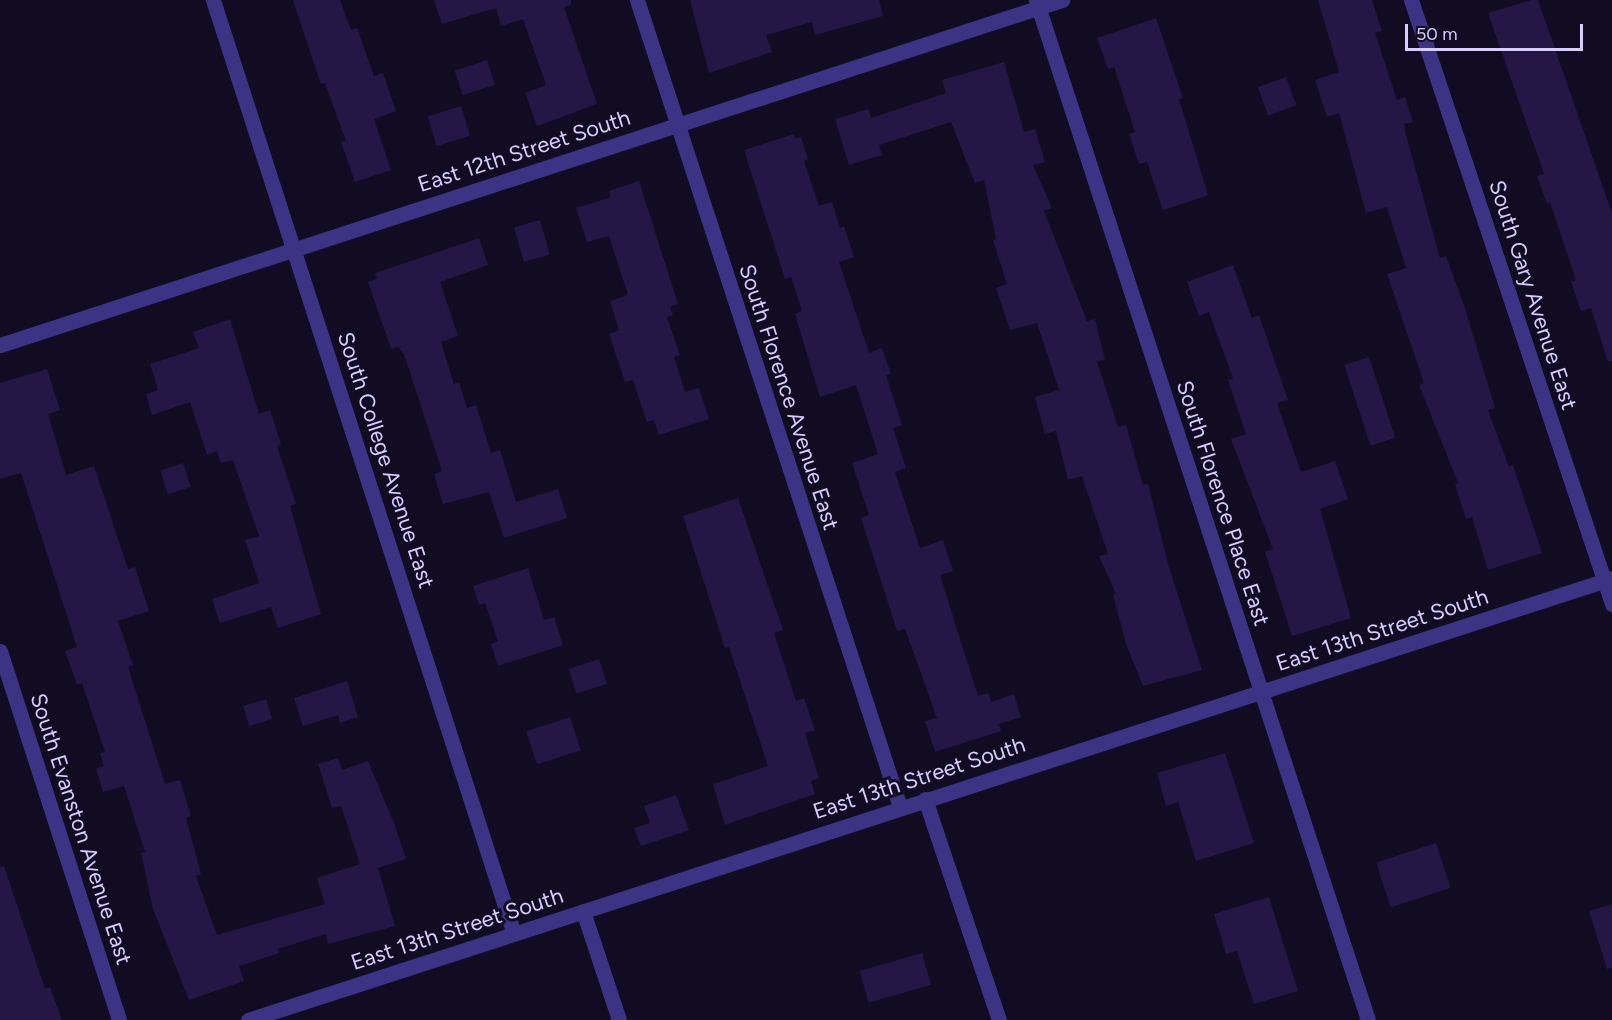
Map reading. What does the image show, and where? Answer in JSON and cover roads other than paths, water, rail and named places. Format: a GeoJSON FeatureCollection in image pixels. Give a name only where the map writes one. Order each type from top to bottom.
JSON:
{"type":"FeatureCollection","features":[{"type":"Feature","properties":{"kind":"street","name":"South College Avenue East"},"geometry":{"type":"LineString","coordinates":[[213,0],[514,934]]}},
{"type":"Feature","properties":{"kind":"street","name":"South Florence Avenue East"},"geometry":{"type":"LineString","coordinates":[[637,0],[900,807]]}},
{"type":"Feature","properties":{"kind":"street","name":"East 12th Street South"},"geometry":{"type":"LineString","coordinates":[[0,345],[295,251],[1037,3],[1062,0]]}},
{"type":"Feature","properties":{"kind":"street","name":"South Gary Avenue East"},"geometry":{"type":"LineString","coordinates":[[1411,0],[1608,579],[1612,604]]}},
{"type":"Feature","properties":{"kind":"street","name":"South Florence Place East"},"geometry":{"type":"LineString","coordinates":[[1037,3],[1368,1020]]}},
{"type":"Feature","properties":{"kind":"street","name":"East 13th Street South"},"geometry":{"type":"LineString","coordinates":[[248,1020],[1608,579]]}},
{"type":"Feature","properties":{"kind":"street","name":"South Evanston Avenue East"},"geometry":{"type":"LineString","coordinates":[[0,651],[118,1020]]}},
{"type":"Feature","properties":{"kind":"street"},"geometry":{"type":"LineString","coordinates":[[925,799],[999,1020]]}},
{"type":"Feature","properties":{"kind":"street"},"geometry":{"type":"LineString","coordinates":[[583,911],[619,1020]]}}]}
